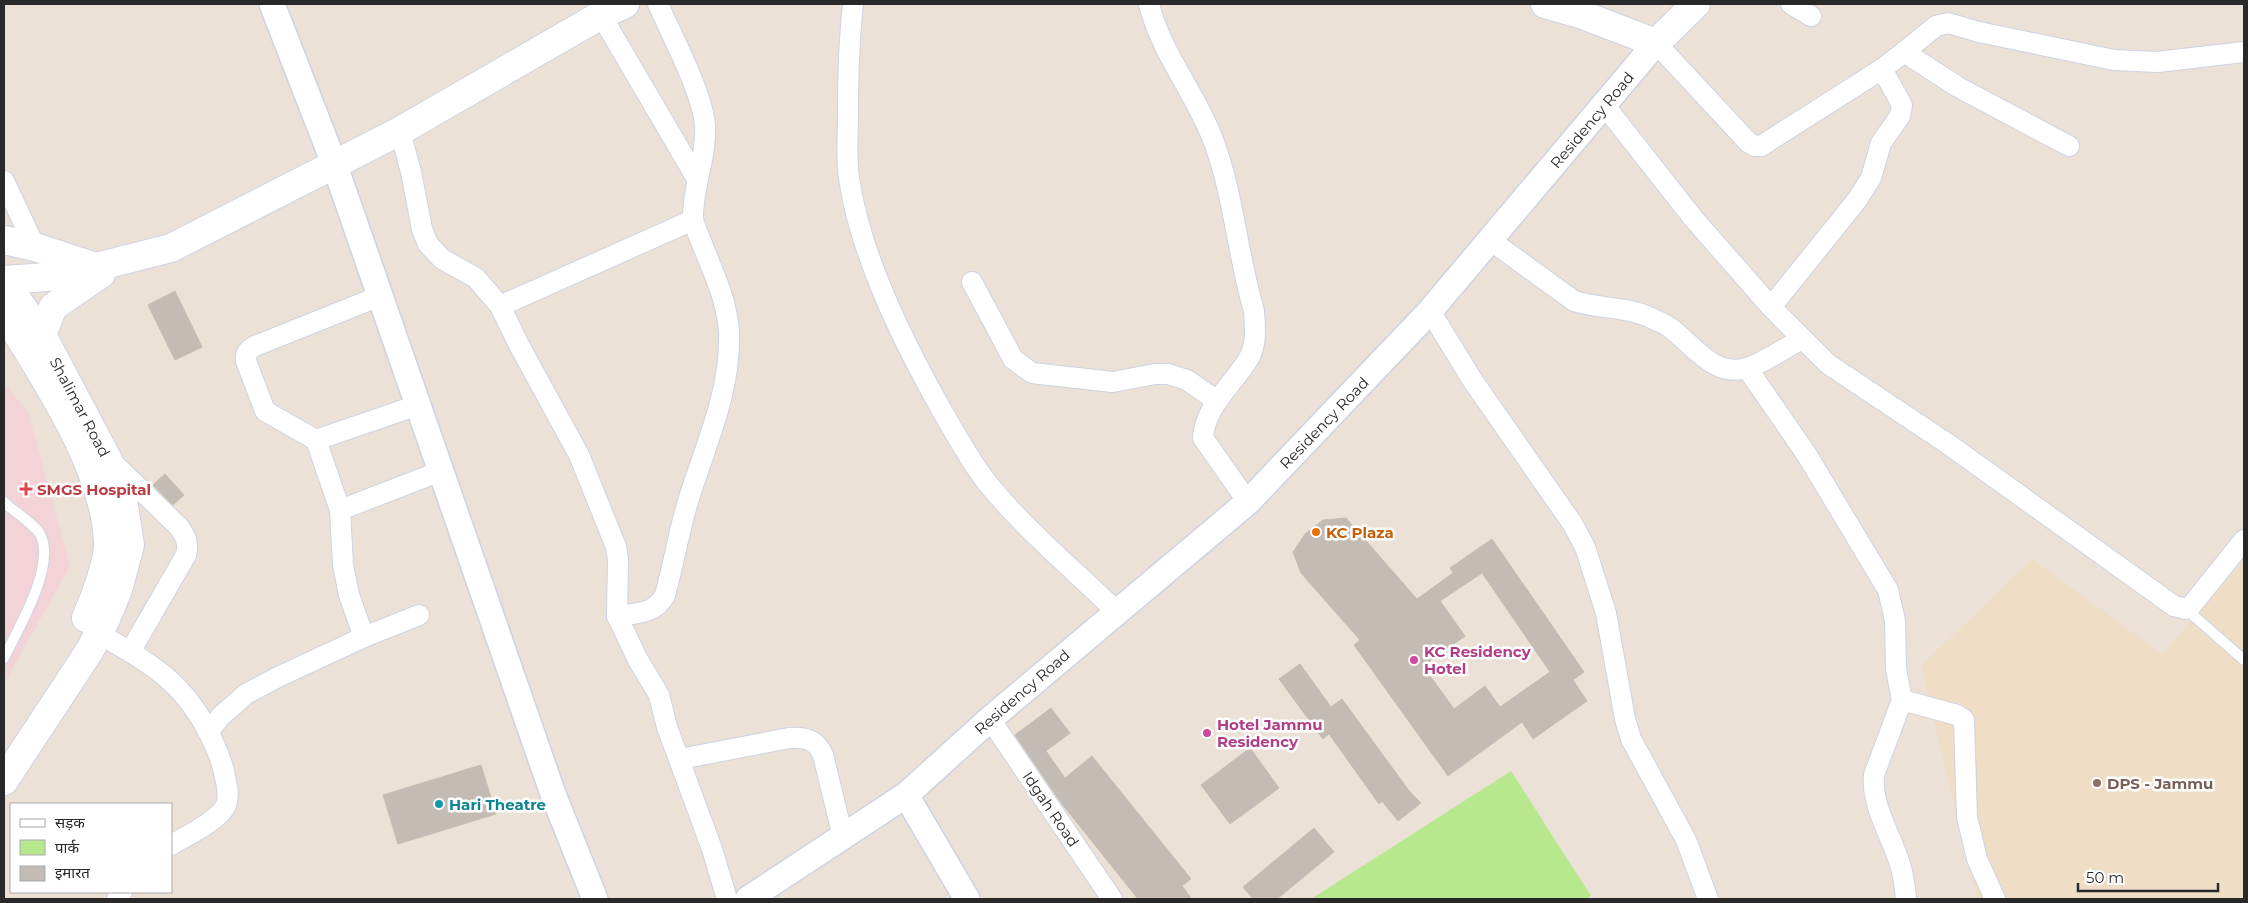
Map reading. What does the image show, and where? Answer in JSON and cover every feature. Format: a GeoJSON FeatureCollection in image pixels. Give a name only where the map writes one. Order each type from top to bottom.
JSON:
{"type":"FeatureCollection","features":[{"type":"Feature","properties":{"kind":"main road"},"geometry":{"type":"LineString","coordinates":[[1545,4],[1583,9],[1656,43]]}},
{"type":"Feature","properties":{"kind":"main road","name":"Residency Road"},"geometry":{"type":"LineString","coordinates":[[1656,43],[1696,4]]}},
{"type":"Feature","properties":{"kind":"main road"},"geometry":{"type":"LineString","coordinates":[[4,280],[61,276],[171,248],[335,166],[400,131],[613,9]]}},
{"type":"Feature","properties":{"kind":"main road"},"geometry":{"type":"LineString","coordinates":[[4,240],[109,264]]}},
{"type":"Feature","properties":{"kind":"main road"},"geometry":{"type":"LineString","coordinates":[[42,335],[53,307],[109,264]]}},
{"type":"Feature","properties":{"kind":"main road","name":"Shalimar Road"},"geometry":{"type":"LineString","coordinates":[[4,280],[42,335],[107,458],[123,500],[130,545],[118,590],[90,650],[4,781]]}},
{"type":"Feature","properties":{"kind":"main road"},"geometry":{"type":"LineString","coordinates":[[4,312],[68,418],[89,466],[103,506],[108,543],[98,587],[75,642],[4,748]]}},
{"type":"Feature","properties":{"kind":"street"},"geometry":{"type":"LineString","coordinates":[[272,4],[335,166],[553,794],[595,899]]}},
{"type":"Feature","properties":{"kind":"street"},"geometry":{"type":"LineString","coordinates":[[617,616],[650,611],[661,603],[665,595],[688,499],[712,434],[723,393],[729,332],[724,303],[692,220],[692,208],[703,152],[705,125],[697,95],[658,4]]}},
{"type":"Feature","properties":{"kind":"street"},"geometry":{"type":"LineString","coordinates":[[853,4],[848,47],[848,140],[849,175],[854,207],[866,249],[912,358],[968,456],[986,481],[1010,509],[1116,612]]}},
{"type":"Feature","properties":{"kind":"street"},"geometry":{"type":"LineString","coordinates":[[1149,4],[1162,38],[1203,115],[1215,146],[1254,312],[1256,334],[1250,356],[1217,401],[1206,420],[1203,438],[1248,502]]}},
{"type":"Feature","properties":{"kind":"street"},"geometry":{"type":"LineString","coordinates":[[1791,4],[1812,16]]}},
{"type":"Feature","properties":{"kind":"street"},"geometry":{"type":"LineString","coordinates":[[613,9],[698,179]]}},
{"type":"Feature","properties":{"kind":"street"},"geometry":{"type":"LineString","coordinates":[[1656,43],[1748,142],[1755,146],[1761,146],[1782,134],[1882,69],[1936,26],[1948,23],[1979,32],[2114,60],[2157,62],[2244,52]]}},
{"type":"Feature","properties":{"kind":"street","name":"Residency Road"},"geometry":{"type":"LineString","coordinates":[[748,899],[906,795],[990,719],[1248,502],[1430,311],[1605,106],[1656,43]]}},
{"type":"Feature","properties":{"kind":"street"},"geometry":{"type":"LineString","coordinates":[[1904,52],[1958,87],[2069,146]]}},
{"type":"Feature","properties":{"kind":"street"},"geometry":{"type":"LineString","coordinates":[[1771,308],[1857,200],[1871,178],[1881,142],[1900,116],[1902,105],[1882,69]]}},
{"type":"Feature","properties":{"kind":"street"},"geometry":{"type":"LineString","coordinates":[[1605,106],[1693,218],[1771,308],[1828,364],[1948,444],[2174,606],[2186,609],[2191,606],[2244,540]]}},
{"type":"Feature","properties":{"kind":"street"},"geometry":{"type":"LineString","coordinates":[[400,131],[411,172],[419,219],[428,244],[442,259],[476,278],[500,306],[579,455],[616,547],[618,559],[617,616],[638,660],[659,695],[667,727],[680,759],[727,899]]}},
{"type":"Feature","properties":{"kind":"street"},"geometry":{"type":"LineString","coordinates":[[4,181],[35,247]]}},
{"type":"Feature","properties":{"kind":"street"},"geometry":{"type":"LineString","coordinates":[[500,306],[692,220]]}},
{"type":"Feature","properties":{"kind":"street"},"geometry":{"type":"LineString","coordinates":[[1490,240],[1574,301],[1586,305],[1635,311],[1669,328],[1715,365],[1729,369],[1747,368],[1802,339]]}},
{"type":"Feature","properties":{"kind":"street"},"geometry":{"type":"LineString","coordinates":[[972,282],[1013,359],[1032,373],[1106,382],[1155,374],[1168,374],[1187,380],[1217,401]]}},
{"type":"Feature","properties":{"kind":"street"},"geometry":{"type":"LineString","coordinates":[[364,637],[350,595],[343,565],[340,510],[316,440],[266,411],[246,361],[247,351],[255,346],[380,296]]}},
{"type":"Feature","properties":{"kind":"street"},"geometry":{"type":"LineString","coordinates":[[1430,311],[1473,381],[1572,523],[1585,547],[1606,613],[1625,719],[1631,739],[1686,840],[1708,899]]}},
{"type":"Feature","properties":{"kind":"street"},"geometry":{"type":"LineString","coordinates":[[1747,368],[1807,455],[1888,590],[1895,620],[1896,669],[1902,700],[1874,775],[1873,785],[1900,863],[1906,899]]}},
{"type":"Feature","properties":{"kind":"street"},"geometry":{"type":"LineString","coordinates":[[316,440],[418,405]]}},
{"type":"Feature","properties":{"kind":"street"},"geometry":{"type":"LineString","coordinates":[[107,458],[180,528],[187,538],[188,546],[186,555],[130,652]]}},
{"type":"Feature","properties":{"kind":"street"},"geometry":{"type":"LineString","coordinates":[[340,510],[440,470]]}},
{"type":"Feature","properties":{"kind":"street"},"geometry":{"type":"LineString","coordinates":[[208,732],[221,716],[246,694],[364,637],[419,615]]}},
{"type":"Feature","properties":{"kind":"street"},"geometry":{"type":"LineString","coordinates":[[98,633],[171,680],[185,694],[220,754],[227,793],[226,805],[214,818],[172,845]]}},
{"type":"Feature","properties":{"kind":"street"},"geometry":{"type":"LineString","coordinates":[[1902,700],[1957,715],[1964,720],[1967,817],[1977,859],[1995,899]]}},
{"type":"Feature","properties":{"kind":"street","name":"Idgah Road"},"geometry":{"type":"LineString","coordinates":[[990,719],[1112,899]]}},
{"type":"Feature","properties":{"kind":"street"},"geometry":{"type":"LineString","coordinates":[[680,759],[789,738],[801,737],[810,740],[819,746],[823,755],[843,837]]}},
{"type":"Feature","properties":{"kind":"street"},"geometry":{"type":"LineString","coordinates":[[906,795],[967,899]]}},
{"type":"Feature","properties":{"kind":"lane"},"geometry":{"type":"LineString","coordinates":[[4,502],[40,534],[44,548],[42,568],[36,591],[4,658]]}},
{"type":"Feature","properties":{"kind":"lane"},"geometry":{"type":"LineString","coordinates":[[2186,609],[2244,660]]}},
{"type":"Feature","properties":{"kind":"shaded area","name":"SMGS Hospital"},"geometry":{"type":"Polygon","coordinates":[[[4,383],[28,412],[70,566],[4,684],[4,383]]]}},
{"type":"Feature","properties":{"kind":"shaded area","name":"DPS - Jammu"},"geometry":{"type":"Polygon","coordinates":[[[2032,559],[2162,654],[2244,561],[2244,899],[1977,899],[1921,666],[2032,559]]]}},
{"type":"Feature","properties":{"kind":"green space"},"geometry":{"type":"Polygon","coordinates":[[[1511,771],[1591,896],[1586,899],[1311,899],[1511,771]]]}},
{"type":"Feature","properties":{"kind":"building"},"geometry":{"type":"Polygon","coordinates":[[[175,291],[202,347],[175,360],[148,305],[175,291]]]}},
{"type":"Feature","properties":{"kind":"building"},"geometry":{"type":"Polygon","coordinates":[[[165,474],[184,495],[173,505],[153,485],[165,474]]]}},
{"type":"Feature","properties":{"kind":"building"},"geometry":{"type":"Polygon","coordinates":[[[1346,518],[1417,599],[1453,573],[1450,568],[1492,539],[1584,672],[1573,680],[1587,701],[1533,739],[1522,722],[1448,776],[1354,645],[1360,640],[1301,573],[1293,552],[1305,534],[1323,520],[1346,518]],[[1482,573],[1440,601],[1465,636],[1423,666],[1454,709],[1485,686],[1500,707],[1550,672],[1482,573]]]}},
{"type":"Feature","properties":{"kind":"building"},"geometry":{"type":"Polygon","coordinates":[[[1300,664],[1331,707],[1342,699],[1410,792],[1421,803],[1398,821],[1382,801],[1379,804],[1329,734],[1323,739],[1279,679],[1300,664]]]}},
{"type":"Feature","properties":{"kind":"building"},"geometry":{"type":"Polygon","coordinates":[[[1051,708],[1070,733],[1046,751],[1065,778],[1092,756],[1191,879],[1182,886],[1192,899],[1138,899],[1062,804],[1015,735],[1051,708]]]}},
{"type":"Feature","properties":{"kind":"building"},"geometry":{"type":"Polygon","coordinates":[[[1250,748],[1279,788],[1230,824],[1201,785],[1250,748]]]}},
{"type":"Feature","properties":{"kind":"building","name":"Hari Theatre"},"geometry":{"type":"Polygon","coordinates":[[[481,765],[496,814],[398,844],[383,795],[481,765]]]}},
{"type":"Feature","properties":{"kind":"building"},"geometry":{"type":"Polygon","coordinates":[[[1314,828],[1334,852],[1277,899],[1253,899],[1243,887],[1314,828]]]}},
{"type":"Feature","properties":{"kind":"place","name":"SMGS Hospital"},"geometry":{"type":"Point","coordinates":[26,489]}},
{"type":"Feature","properties":{"kind":"place","name":"KC Plaza"},"geometry":{"type":"Point","coordinates":[1316,532]}},
{"type":"Feature","properties":{"kind":"place","name":"KC Residency Hotel"},"geometry":{"type":"Point","coordinates":[1414,660]}},
{"type":"Feature","properties":{"kind":"place","name":"Hotel Jammu Residency"},"geometry":{"type":"Point","coordinates":[1207,733]}},
{"type":"Feature","properties":{"kind":"place","name":"DPS - Jammu"},"geometry":{"type":"Point","coordinates":[2097,783]}},
{"type":"Feature","properties":{"kind":"place","name":"Hari Theatre"},"geometry":{"type":"Point","coordinates":[439,804]}}]}
